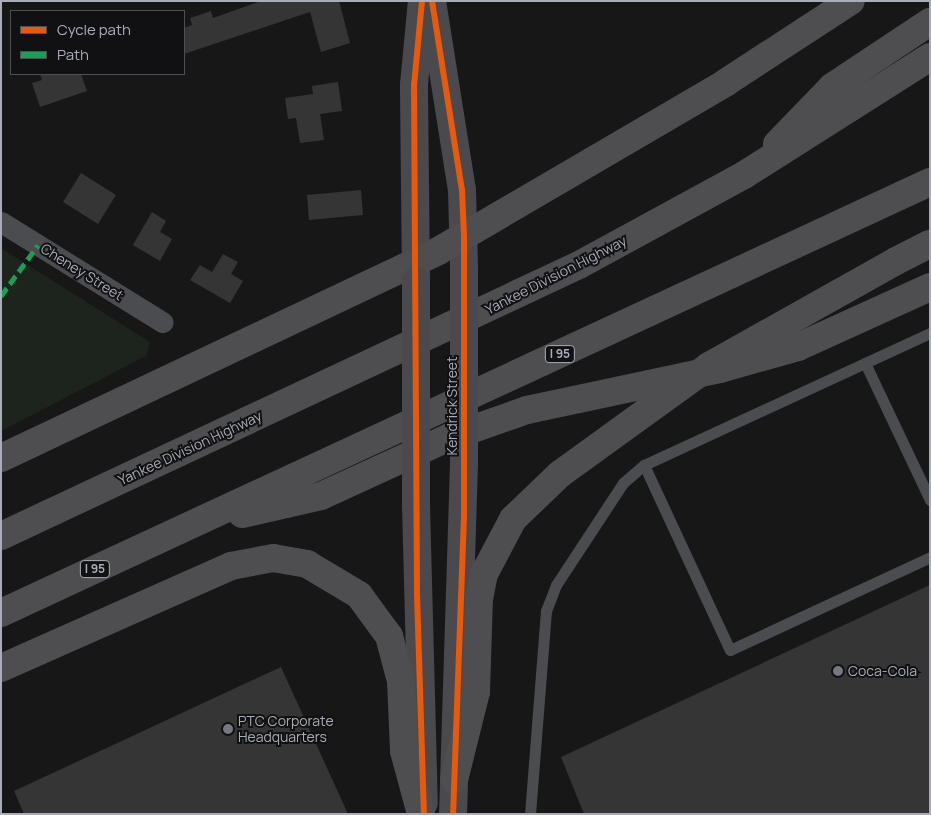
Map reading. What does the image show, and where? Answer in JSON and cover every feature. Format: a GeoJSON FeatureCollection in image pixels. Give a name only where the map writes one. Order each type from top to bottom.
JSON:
{"type":"FeatureCollection","features":[{"type":"Feature","properties":{"kind":"highway"},"geometry":{"type":"LineString","coordinates":[[1,458],[416,272],[464,236],[729,80],[851,1]]}},
{"type":"Feature","properties":{"kind":"highway"},"geometry":{"type":"LineString","coordinates":[[750,171],[832,87],[930,22]]}},
{"type":"Feature","properties":{"kind":"highway","name":"Yankee Division Highway"},"geometry":{"type":"LineString","coordinates":[[1,536],[511,299],[750,171],[930,57]]}},
{"type":"Feature","properties":{"kind":"highway","name":"I 95"},"geometry":{"type":"LineString","coordinates":[[1,613],[930,182]]}},
{"type":"Feature","properties":{"kind":"highway"},"geometry":{"type":"LineString","coordinates":[[454,780],[476,692],[479,599],[484,574],[513,519],[560,474],[709,366],[896,261],[930,244]]}},
{"type":"Feature","properties":{"kind":"highway"},"geometry":{"type":"LineString","coordinates":[[190,526],[321,496],[450,437],[527,410],[720,370],[798,347],[930,287]]}},
{"type":"Feature","properties":{"kind":"highway"},"geometry":{"type":"LineString","coordinates":[[1,668],[230,566],[273,558],[307,564],[355,592],[389,636],[401,681],[404,751],[422,814]]}},
{"type":"Feature","properties":{"kind":"main road"},"geometry":{"type":"LineString","coordinates":[[422,1],[414,85],[416,505],[422,814]]}},
{"type":"Feature","properties":{"kind":"main road","name":"Kendrick Street"},"geometry":{"type":"LineString","coordinates":[[432,1],[462,190],[464,236],[464,464],[453,814]]}},
{"type":"Feature","properties":{"kind":"street","name":"Cheney Street"},"geometry":{"type":"LineString","coordinates":[[1,222],[162,322]]}},
{"type":"Feature","properties":{"kind":"lane"},"geometry":{"type":"LineString","coordinates":[[530,814],[540,640],[549,599],[623,483],[644,465],[930,333]]}},
{"type":"Feature","properties":{"kind":"lane"},"geometry":{"type":"LineString","coordinates":[[865,363],[930,500]]}},
{"type":"Feature","properties":{"kind":"lane"},"geometry":{"type":"LineString","coordinates":[[644,465],[730,650],[930,558]]}},
{"type":"Feature","properties":{"kind":"shaded area"},"geometry":{"type":"Polygon","coordinates":[[[1,248],[150,342],[146,356],[1,431],[1,248]]]}},
{"type":"Feature","properties":{"kind":"building"},"geometry":{"type":"Polygon","coordinates":[[[261,1],[339,1],[350,43],[321,52],[310,12],[185,54],[185,28],[192,25],[190,18],[211,11],[213,18],[261,1]]]}},
{"type":"Feature","properties":{"kind":"building"},"geometry":{"type":"Polygon","coordinates":[[[40,75],[81,75],[87,91],[40,107],[32,83],[42,80],[40,75]]]}},
{"type":"Feature","properties":{"kind":"building"},"geometry":{"type":"Polygon","coordinates":[[[338,82],[342,111],[320,114],[324,140],[300,143],[296,118],[288,119],[285,98],[313,94],[312,86],[338,82]]]}},
{"type":"Feature","properties":{"kind":"building"},"geometry":{"type":"Polygon","coordinates":[[[81,173],[116,195],[98,224],[63,202],[81,173]]]}},
{"type":"Feature","properties":{"kind":"building"},"geometry":{"type":"Polygon","coordinates":[[[361,190],[363,215],[309,220],[307,195],[361,190]]]}},
{"type":"Feature","properties":{"kind":"building"},"geometry":{"type":"Polygon","coordinates":[[[152,212],[166,221],[160,232],[172,239],[160,261],[133,245],[152,212]]]}},
{"type":"Feature","properties":{"kind":"building"},"geometry":{"type":"Polygon","coordinates":[[[223,254],[238,262],[231,274],[243,281],[230,303],[190,280],[200,265],[212,272],[223,254]]]}},
{"type":"Feature","properties":{"kind":"building","name":"Coca-Cola"},"geometry":{"type":"Polygon","coordinates":[[[930,585],[930,814],[584,814],[561,757],[930,585]]]}},
{"type":"Feature","properties":{"kind":"building","name":"PTC Corporate Headquarters"},"geometry":{"type":"Polygon","coordinates":[[[281,667],[348,814],[24,814],[14,791],[281,667]]]}},
{"type":"Feature","properties":{"kind":"marked path"},"geometry":{"type":"LineString","coordinates":[[1,296],[38,245]]}},
{"type":"Feature","properties":{"kind":"cycle path"},"geometry":{"type":"LineString","coordinates":[[422,1],[414,85],[417,594],[424,814]]}},
{"type":"Feature","properties":{"kind":"cycle path"},"geometry":{"type":"LineString","coordinates":[[432,1],[462,190],[464,236],[464,516],[453,814]]}},
{"type":"Feature","properties":{"kind":"place","name":"Coca-Cola"},"geometry":{"type":"Point","coordinates":[838,671]}},
{"type":"Feature","properties":{"kind":"place","name":"PTC Corporate Headquarters"},"geometry":{"type":"Point","coordinates":[228,729]}}]}
